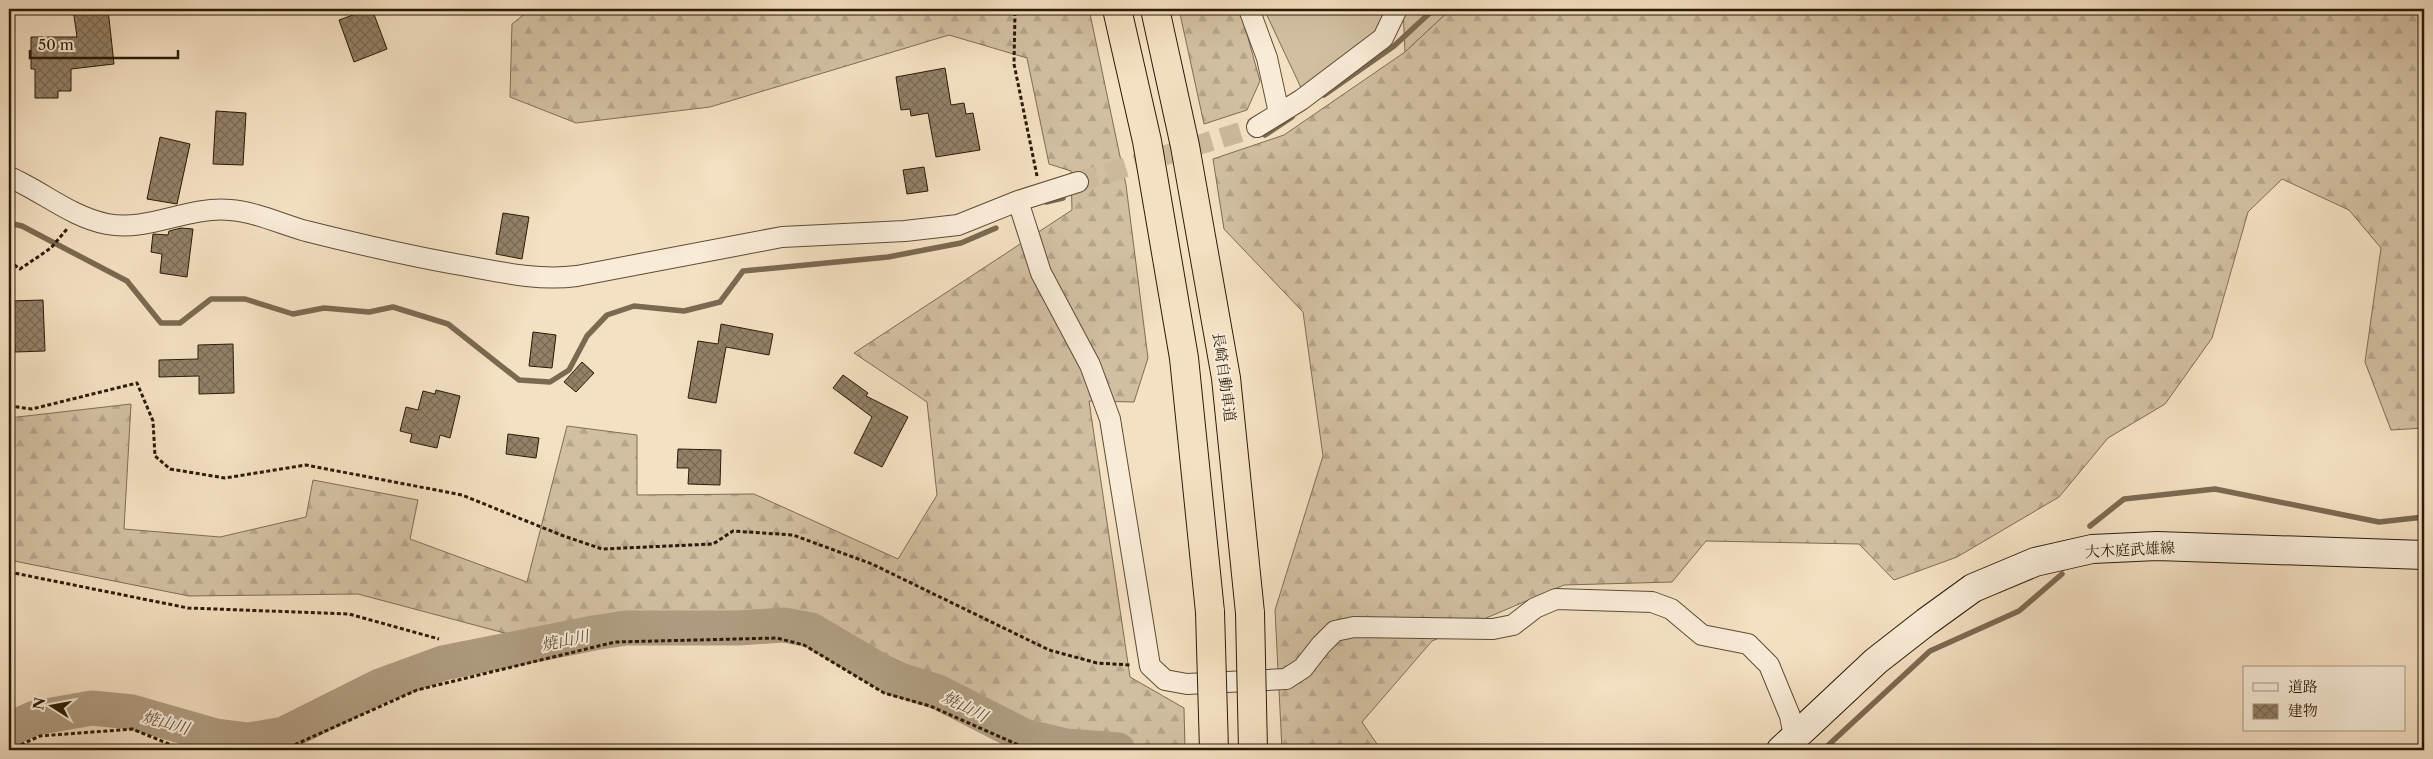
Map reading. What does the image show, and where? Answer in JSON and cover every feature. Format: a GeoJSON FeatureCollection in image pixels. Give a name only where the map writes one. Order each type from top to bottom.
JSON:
{"type":"FeatureCollection","features":[{"type":"Feature","properties":{"kind":"highway"},"geometry":{"type":"LineString","coordinates":[[1117,9],[1147,141],[1184,358],[1210,612],[1214,750]]}},
{"type":"Feature","properties":{"kind":"highway","name":"長崎自動車道"},"geometry":{"type":"LineString","coordinates":[[1155,9],[1185,146],[1226,378],[1250,613],[1252,750]]}},
{"type":"Feature","properties":{"kind":"main road","name":"大木庭武雄線"},"geometry":{"type":"LineString","coordinates":[[1790,747],[1876,662],[1926,622],[1973,588],[2035,562],[2092,549],[2157,546],[2424,555]]}},
{"type":"Feature","properties":{"kind":"street"},"geometry":{"type":"LineString","coordinates":[[1249,9],[1267,58],[1279,113]]}},
{"type":"Feature","properties":{"kind":"street"},"geometry":{"type":"LineString","coordinates":[[1257,127],[1301,100],[1383,38],[1396,9]]}},
{"type":"Feature","properties":{"kind":"street"},"geometry":{"type":"LineString","coordinates":[[9,177],[33,187],[79,216],[108,224],[140,226],[199,210],[230,210],[260,216],[303,230],[391,252],[520,276],[551,279],[577,276],[782,237],[905,231],[958,225],[1018,201],[1078,182]]}},
{"type":"Feature","properties":{"kind":"street"},"geometry":{"type":"LineString","coordinates":[[1018,201],[1041,274],[1090,365],[1110,419],[1150,666],[1164,680],[1187,684],[1286,679],[1304,668],[1320,646],[1335,631],[1354,627],[1493,629],[1513,625],[1535,608],[1556,599],[1652,602],[1671,609],[1702,635],[1748,644],[1769,665],[1790,716],[1790,747]]}},
{"type":"Feature","properties":{"kind":"path"},"geometry":{"type":"LineString","coordinates":[[1015,12],[1014,64],[1041,194]]}},
{"type":"Feature","properties":{"kind":"path"},"geometry":{"type":"LineString","coordinates":[[9,262],[20,269],[51,248],[61,236]]}},
{"type":"Feature","properties":{"kind":"path"},"geometry":{"type":"LineString","coordinates":[[9,406],[32,408],[137,383],[153,421],[155,456],[170,469],[225,478],[306,465],[462,495],[561,535],[602,549],[713,544],[733,531],[793,535],[872,564],[1049,650],[1097,663],[1150,666]]}},
{"type":"Feature","properties":{"kind":"path"},"geometry":{"type":"LineString","coordinates":[[9,572],[188,608],[349,614],[439,639]]}},
{"type":"Feature","properties":{"kind":"path"},"geometry":{"type":"LineString","coordinates":[[283,750],[417,690],[615,642],[777,638],[804,645],[884,693],[930,706],[1030,750]]}},
{"type":"Feature","properties":{"kind":"path"},"geometry":{"type":"LineString","coordinates":[[9,750],[40,736],[132,729],[184,750]]}},
{"type":"Feature","properties":{"kind":"green space"},"geometry":{"type":"Polygon","coordinates":[[[531,9],[1089,9],[1126,185],[1148,358],[1134,402],[1089,401],[1130,677],[1184,708],[1185,750],[1169,750],[1055,736],[811,619],[597,619],[512,635],[358,594],[189,596],[9,560],[9,418],[131,404],[124,529],[220,537],[306,517],[313,480],[418,500],[410,539],[527,582],[567,426],[637,435],[637,495],[754,494],[898,559],[937,495],[927,402],[854,353],[1072,210],[1071,171],[1049,164],[1027,58],[949,35],[710,107],[576,123],[510,97],[512,24],[531,9]]]}},
{"type":"Feature","properties":{"kind":"green space"},"geometry":{"type":"Polygon","coordinates":[[[1179,9],[1240,9],[1260,81],[1247,110],[1204,124],[1179,9]]]}},
{"type":"Feature","properties":{"kind":"green space"},"geometry":{"type":"Polygon","coordinates":[[[1264,9],[1390,9],[1378,33],[1303,92],[1264,9]]]}},
{"type":"Feature","properties":{"kind":"green space"},"geometry":{"type":"Polygon","coordinates":[[[1403,9],[1451,9],[1405,52],[1403,9]]]}},
{"type":"Feature","properties":{"kind":"green space"},"geometry":{"type":"Polygon","coordinates":[[[1451,9],[2424,9],[2424,428],[2391,430],[2365,362],[2381,248],[2349,210],[2282,179],[2248,212],[2212,338],[2165,404],[2108,438],[2059,497],[1957,557],[1894,580],[1859,544],[1706,541],[1672,582],[1564,585],[1432,641],[1362,722],[1381,750],[1282,750],[1275,610],[1323,456],[1303,312],[1224,229],[1213,159],[1284,135],[1405,52],[1451,9]]]}},
{"type":"Feature","properties":{"kind":"building"},"geometry":{"type":"Polygon","coordinates":[[[73,9],[108,9],[114,64],[71,69],[71,91],[58,91],[58,98],[35,98],[35,69],[31,69],[31,37],[77,37],[73,9]]]}},
{"type":"Feature","properties":{"kind":"building"},"geometry":{"type":"Polygon","coordinates":[[[372,9],[387,49],[354,62],[339,20],[372,9]]]}},
{"type":"Feature","properties":{"kind":"building"},"geometry":{"type":"Polygon","coordinates":[[[945,68],[951,105],[964,103],[966,114],[973,113],[980,150],[936,157],[928,113],[911,116],[910,109],[901,110],[896,77],[945,68]]]}},
{"type":"Feature","properties":{"kind":"building"},"geometry":{"type":"Polygon","coordinates":[[[216,111],[246,113],[243,165],[213,164],[216,111]]]}},
{"type":"Feature","properties":{"kind":"building"},"geometry":{"type":"Polygon","coordinates":[[[160,137],[190,144],[177,204],[147,199],[160,137]]]}},
{"type":"Feature","properties":{"kind":"building"},"geometry":{"type":"Polygon","coordinates":[[[924,167],[928,191],[907,194],[903,170],[924,167]]]}},
{"type":"Feature","properties":{"kind":"building"},"geometry":{"type":"Polygon","coordinates":[[[503,213],[529,217],[522,259],[496,254],[503,213]]]}},
{"type":"Feature","properties":{"kind":"building"},"geometry":{"type":"Polygon","coordinates":[[[181,228],[193,229],[187,277],[160,273],[162,254],[151,252],[153,234],[168,235],[169,231],[181,228]]]}},
{"type":"Feature","properties":{"kind":"building"},"geometry":{"type":"Polygon","coordinates":[[[43,300],[45,351],[15,352],[14,333],[9,333],[9,301],[43,300]]]}},
{"type":"Feature","properties":{"kind":"building"},"geometry":{"type":"Polygon","coordinates":[[[721,324],[773,334],[769,355],[726,347],[716,403],[688,398],[698,341],[718,344],[721,324]]]}},
{"type":"Feature","properties":{"kind":"building"},"geometry":{"type":"Polygon","coordinates":[[[533,332],[556,335],[552,368],[529,366],[533,332]]]}},
{"type":"Feature","properties":{"kind":"building"},"geometry":{"type":"Polygon","coordinates":[[[233,344],[234,393],[199,394],[199,376],[159,377],[159,360],[198,359],[198,345],[233,344]]]}},
{"type":"Feature","properties":{"kind":"building"},"geometry":{"type":"Polygon","coordinates":[[[582,362],[594,373],[576,392],[564,382],[582,362]]]}},
{"type":"Feature","properties":{"kind":"building"},"geometry":{"type":"Polygon","coordinates":[[[843,375],[868,393],[866,396],[908,417],[882,467],[854,453],[872,417],[833,388],[843,375]]]}},
{"type":"Feature","properties":{"kind":"building"},"geometry":{"type":"Polygon","coordinates":[[[436,390],[460,396],[450,438],[440,435],[437,448],[410,442],[412,434],[400,431],[406,407],[418,410],[423,391],[435,394],[436,390]]]}},
{"type":"Feature","properties":{"kind":"building"},"geometry":{"type":"Polygon","coordinates":[[[508,434],[539,438],[536,458],[506,454],[508,434]]]}},
{"type":"Feature","properties":{"kind":"building"},"geometry":{"type":"Polygon","coordinates":[[[678,449],[721,450],[720,485],[688,484],[689,468],[677,468],[678,449]]]}},
{"type":"Feature","properties":{"kind":"waterway"},"geometry":{"type":"LineString","coordinates":[[1324,95],[1394,46],[1434,9]]}},
{"type":"Feature","properties":{"kind":"waterway"},"geometry":{"type":"LineString","coordinates":[[1265,135],[1292,117]]}},
{"type":"Feature","properties":{"kind":"waterway"},"geometry":{"type":"LineString","coordinates":[[1046,202],[1063,198]]}},
{"type":"Feature","properties":{"kind":"waterway"},"geometry":{"type":"LineString","coordinates":[[9,223],[22,226],[127,281],[161,323],[180,323],[211,299],[245,299],[293,314],[324,308],[369,312],[393,307],[448,324],[519,380],[550,382],[569,370],[587,336],[607,315],[634,306],[684,311],[720,302],[743,271],[888,257],[961,243],[996,228]]}},
{"type":"Feature","properties":{"kind":"waterway"},"geometry":{"type":"LineString","coordinates":[[2090,526],[2124,499],[2215,489],[2379,522],[2424,517]]}},
{"type":"Feature","properties":{"kind":"waterway"},"geometry":{"type":"LineString","coordinates":[[1823,750],[1930,651],[2019,611],[2062,574]]}},
{"type":"Feature","properties":{"kind":"waterway","name":"焼山川"},"geometry":{"type":"LineString","coordinates":[[9,729],[35,718],[92,708],[132,712],[216,736],[249,740],[284,734],[380,686],[443,663],[626,628],[739,628],[784,625],[811,630],[893,678],[938,692],[1024,736],[1066,746],[1118,750]]}},
{"type":"Feature","properties":{"kind":"tunnel"},"geometry":{"type":"LineString","coordinates":[[1078,182],[1257,127]]}}]}
